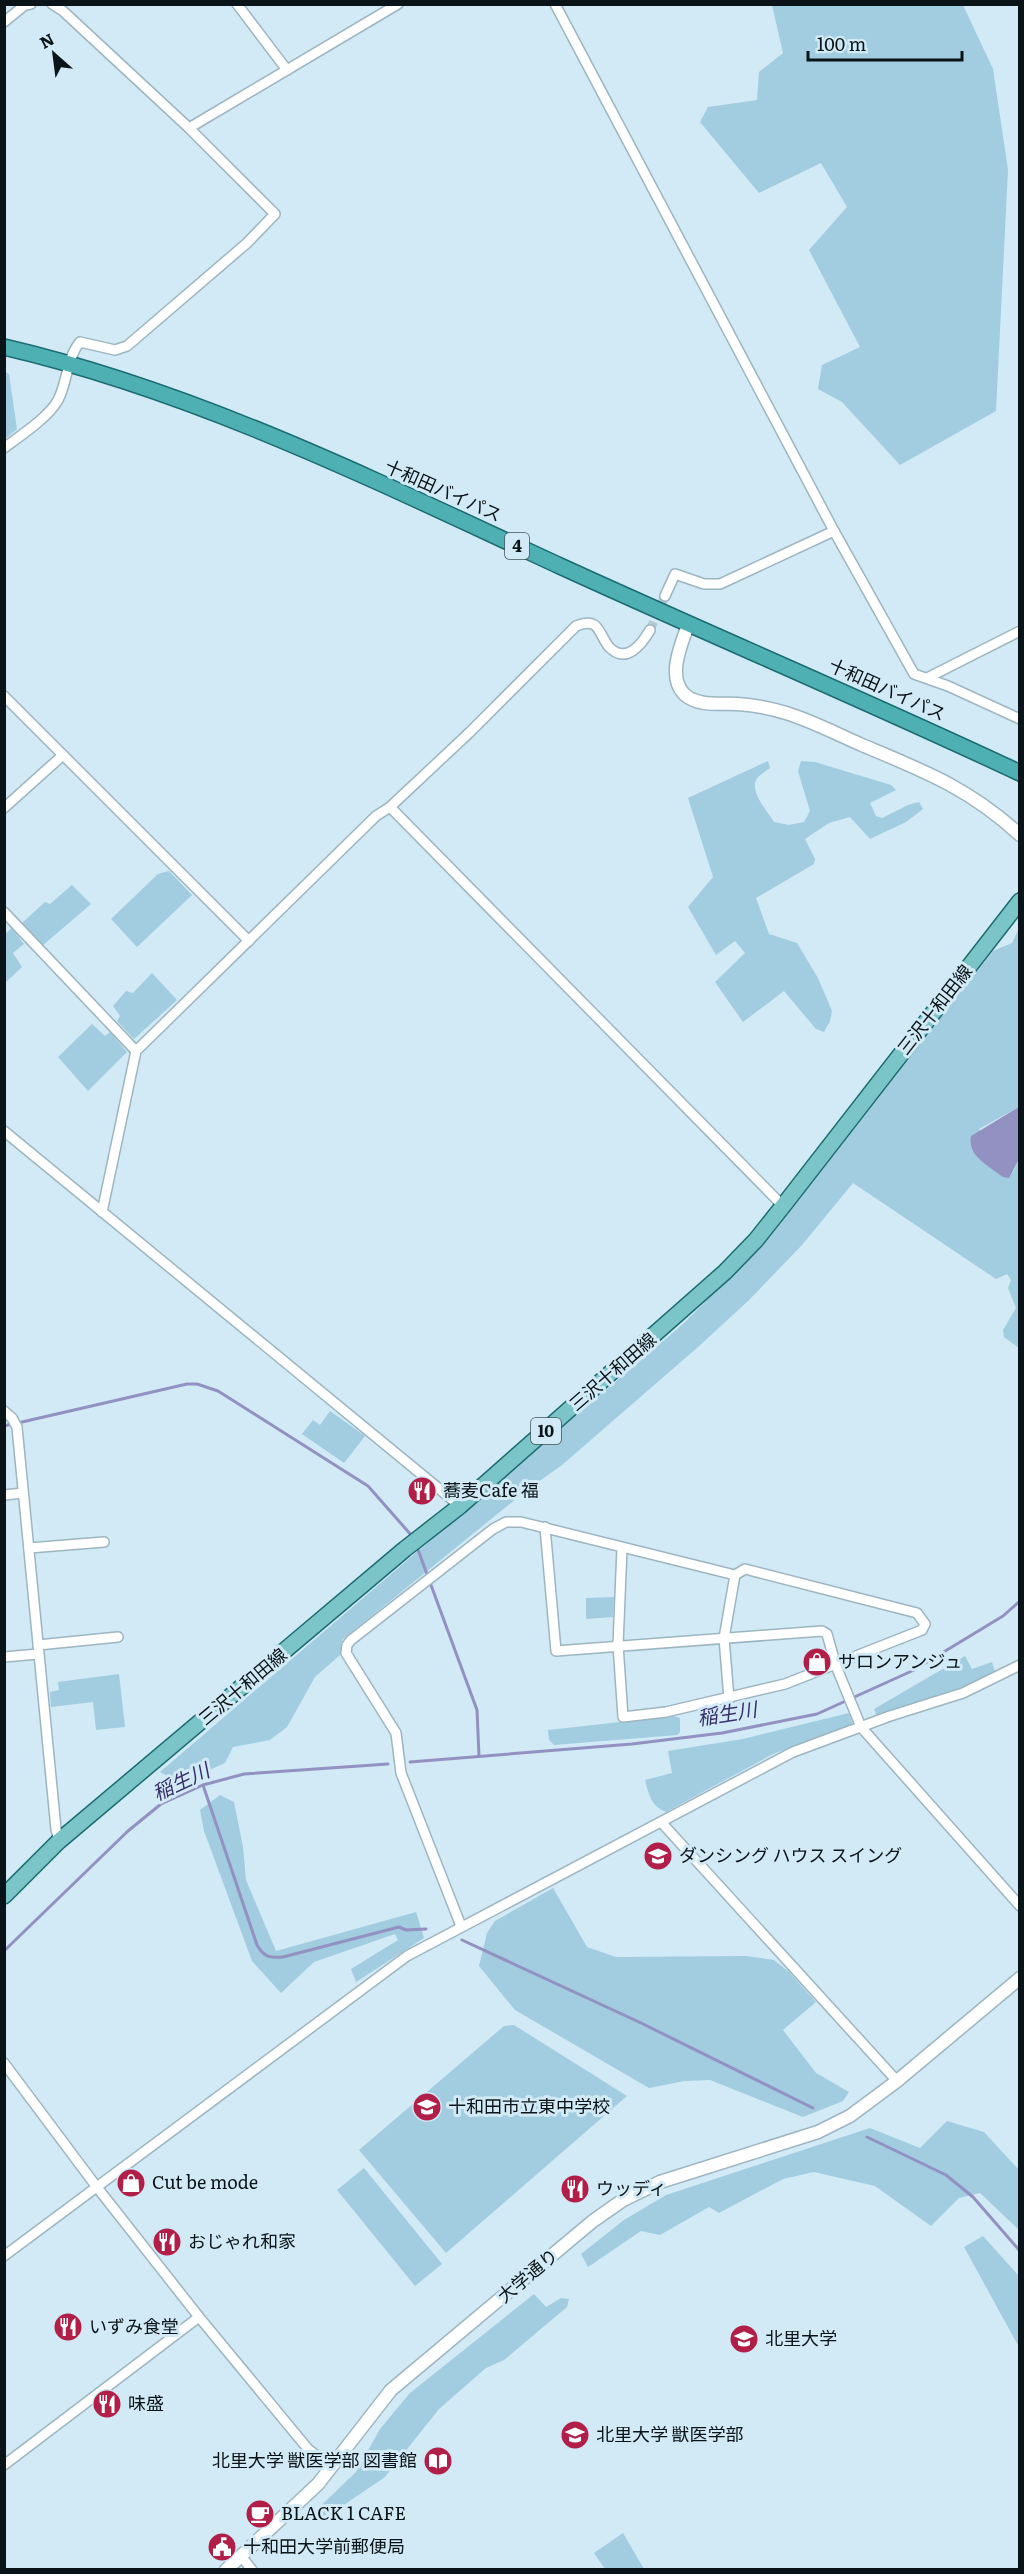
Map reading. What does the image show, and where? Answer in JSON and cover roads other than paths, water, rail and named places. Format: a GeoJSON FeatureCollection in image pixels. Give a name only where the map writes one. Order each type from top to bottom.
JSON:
{"type":"FeatureCollection","features":[{"type":"Feature","properties":{"kind":"highway","name":"十和田バイパス"},"geometry":{"type":"LineString","coordinates":[[4,347],[68,364],[164,395],[284,442],[398,491],[688,625],[789,667],[1020,773]]}},
{"type":"Feature","properties":{"kind":"main road","name":"三沢十和田線"},"geometry":{"type":"LineString","coordinates":[[4,1896],[59,1841],[405,1549],[460,1506],[702,1293],[756,1240],[1020,901]]}},
{"type":"Feature","properties":{"kind":"street"},"geometry":{"type":"LineString","coordinates":[[4,448],[54,407],[66,376],[68,364],[80,342],[115,350],[127,346],[247,243],[275,214],[189,128],[63,11],[52,4]]}},
{"type":"Feature","properties":{"kind":"street"},"geometry":{"type":"LineString","coordinates":[[237,4],[287,70]]}},
{"type":"Feature","properties":{"kind":"street"},"geometry":{"type":"LineString","coordinates":[[189,128],[398,4]]}},
{"type":"Feature","properties":{"kind":"street"},"geometry":{"type":"LineString","coordinates":[[555,4],[834,531],[914,674],[1020,719]]}},
{"type":"Feature","properties":{"kind":"street"},"geometry":{"type":"LineString","coordinates":[[4,22],[26,5]]}},
{"type":"Feature","properties":{"kind":"street"},"geometry":{"type":"LineString","coordinates":[[665,596],[675,574],[704,584],[720,584],[834,531]]}},
{"type":"Feature","properties":{"kind":"street"},"geometry":{"type":"LineString","coordinates":[[102,1212],[136,1051],[376,816],[390,807],[470,732],[576,626],[585,622],[594,625],[602,632],[610,647],[618,652],[627,653],[635,651],[642,644],[650,630]]}},
{"type":"Feature","properties":{"kind":"street"},"geometry":{"type":"LineString","coordinates":[[688,625],[678,658],[676,674],[678,685],[692,700],[702,703],[763,707],[815,724],[953,785],[988,807],[1020,835]]}},
{"type":"Feature","properties":{"kind":"street"},"geometry":{"type":"LineString","coordinates":[[927,678],[1020,631]]}},
{"type":"Feature","properties":{"kind":"street"},"geometry":{"type":"LineString","coordinates":[[4,696],[249,941]]}},
{"type":"Feature","properties":{"kind":"street"},"geometry":{"type":"LineString","coordinates":[[4,808],[63,755]]}},
{"type":"Feature","properties":{"kind":"street"},"geometry":{"type":"LineString","coordinates":[[390,807],[783,1206]]}},
{"type":"Feature","properties":{"kind":"street"},"geometry":{"type":"LineString","coordinates":[[4,912],[136,1051]]}},
{"type":"Feature","properties":{"kind":"street"},"geometry":{"type":"LineString","coordinates":[[4,1131],[460,1506]]}},
{"type":"Feature","properties":{"kind":"street"},"geometry":{"type":"LineString","coordinates":[[4,1411],[17,1427],[59,1841]]}},
{"type":"Feature","properties":{"kind":"street"},"geometry":{"type":"LineString","coordinates":[[4,1495],[23,1493]]}},
{"type":"Feature","properties":{"kind":"street"},"geometry":{"type":"LineString","coordinates":[[461,1926],[401,1773],[396,1732],[346,1653],[347,1645],[493,1529],[506,1522],[545,1527],[735,1575],[745,1569],[917,1613],[923,1618],[925,1624],[922,1630],[836,1666],[785,1684],[666,1712],[623,1717],[618,1645],[622,1548]]}},
{"type":"Feature","properties":{"kind":"street"},"geometry":{"type":"LineString","coordinates":[[545,1527],[556,1651],[822,1631],[827,1634],[836,1666],[861,1727],[1020,1906]]}},
{"type":"Feature","properties":{"kind":"street"},"geometry":{"type":"LineString","coordinates":[[28,1548],[104,1542]]}},
{"type":"Feature","properties":{"kind":"street"},"geometry":{"type":"LineString","coordinates":[[729,1698],[724,1638],[735,1575]]}},
{"type":"Feature","properties":{"kind":"street"},"geometry":{"type":"LineString","coordinates":[[4,1657],[118,1637]]}},
{"type":"Feature","properties":{"kind":"street"},"geometry":{"type":"LineString","coordinates":[[4,2256],[386,1969],[461,1926],[793,1752],[890,1716],[963,1693],[1020,1665]]}},
{"type":"Feature","properties":{"kind":"street"},"geometry":{"type":"LineString","coordinates":[[661,1822],[897,2081]]}},
{"type":"Feature","properties":{"kind":"street","name":"大学通り"},"geometry":{"type":"LineString","coordinates":[[226,2570],[318,2484],[391,2390],[593,2221],[623,2200],[660,2182],[818,2132],[850,2116],[897,2081],[1020,1978]]}},
{"type":"Feature","properties":{"kind":"street"},"geometry":{"type":"LineString","coordinates":[[4,2063],[96,2186],[199,2317],[308,2449],[331,2467]]}},
{"type":"Feature","properties":{"kind":"street"},"geometry":{"type":"LineString","coordinates":[[4,2464],[199,2317]]}},
{"type":"Feature","properties":{"kind":"street"},"geometry":{"type":"LineString","coordinates":[[241,2556],[252,2570]]}},
{"type":"Feature","properties":{"kind":"waterway"},"geometry":{"type":"LineString","coordinates":[[22,1422],[187,1384],[197,1384],[218,1391],[368,1486],[412,1536]]}},
{"type":"Feature","properties":{"kind":"waterway"},"geometry":{"type":"LineString","coordinates":[[4,1426],[8,1425]]}},
{"type":"Feature","properties":{"kind":"waterway"},"geometry":{"type":"LineString","coordinates":[[417,1547],[477,1710],[479,1756]]}},
{"type":"Feature","properties":{"kind":"waterway","name":"稲生川"},"geometry":{"type":"LineString","coordinates":[[410,1762],[632,1744],[722,1733],[817,1714],[914,1670],[1003,1616],[1020,1601]]}},
{"type":"Feature","properties":{"kind":"waterway","name":"稲生川"},"geometry":{"type":"LineString","coordinates":[[4,1951],[128,1831],[161,1804],[203,1785],[244,1774],[388,1764]]}},
{"type":"Feature","properties":{"kind":"waterway"},"geometry":{"type":"LineString","coordinates":[[203,1785],[257,1945],[265,1954],[270,1957],[283,1957],[399,1927],[406,1930],[426,1929]]}},
{"type":"Feature","properties":{"kind":"waterway"},"geometry":{"type":"LineString","coordinates":[[462,1940],[639,2022],[813,2108]]}},
{"type":"Feature","properties":{"kind":"waterway"},"geometry":{"type":"LineString","coordinates":[[867,2137],[946,2175],[973,2197],[1020,2251]]}},
{"type":"Feature","properties":{"kind":"tunnel"},"geometry":{"type":"LineString","coordinates":[[650,630],[665,596]]}},
{"type":"Feature","properties":{"kind":"place","name":"蕎麦Cafe 福"},"geometry":{"type":"Point","coordinates":[422,1491]}},
{"type":"Feature","properties":{"kind":"place","name":"サロンアンジュ"},"geometry":{"type":"Point","coordinates":[817,1662]}},
{"type":"Feature","properties":{"kind":"place","name":"ダンシング ハウス スイング"},"geometry":{"type":"Point","coordinates":[658,1856]}},
{"type":"Feature","properties":{"kind":"place","name":"十和田市立東中学校"},"geometry":{"type":"Point","coordinates":[427,2107]}},
{"type":"Feature","properties":{"kind":"place","name":"Cut be mode"},"geometry":{"type":"Point","coordinates":[131,2183]}},
{"type":"Feature","properties":{"kind":"place","name":"ウッディ"},"geometry":{"type":"Point","coordinates":[575,2189]}},
{"type":"Feature","properties":{"kind":"place","name":"おじゃれ和家"},"geometry":{"type":"Point","coordinates":[167,2242]}},
{"type":"Feature","properties":{"kind":"place","name":"いずみ食堂"},"geometry":{"type":"Point","coordinates":[68,2327]}},
{"type":"Feature","properties":{"kind":"place","name":"北里大学"},"geometry":{"type":"Point","coordinates":[744,2339]}},
{"type":"Feature","properties":{"kind":"place","name":"味盛"},"geometry":{"type":"Point","coordinates":[107,2404]}},
{"type":"Feature","properties":{"kind":"place","name":"北里大学 獣医学部"},"geometry":{"type":"Point","coordinates":[575,2435]}},
{"type":"Feature","properties":{"kind":"place","name":"北里大学 獣医学部 図書館"},"geometry":{"type":"Point","coordinates":[438,2461]}},
{"type":"Feature","properties":{"kind":"place","name":"BLACK 1 CAFE"},"geometry":{"type":"Point","coordinates":[260,2514]}},
{"type":"Feature","properties":{"kind":"place","name":"十和田大学前郵便局"},"geometry":{"type":"Point","coordinates":[222,2547]}}]}
